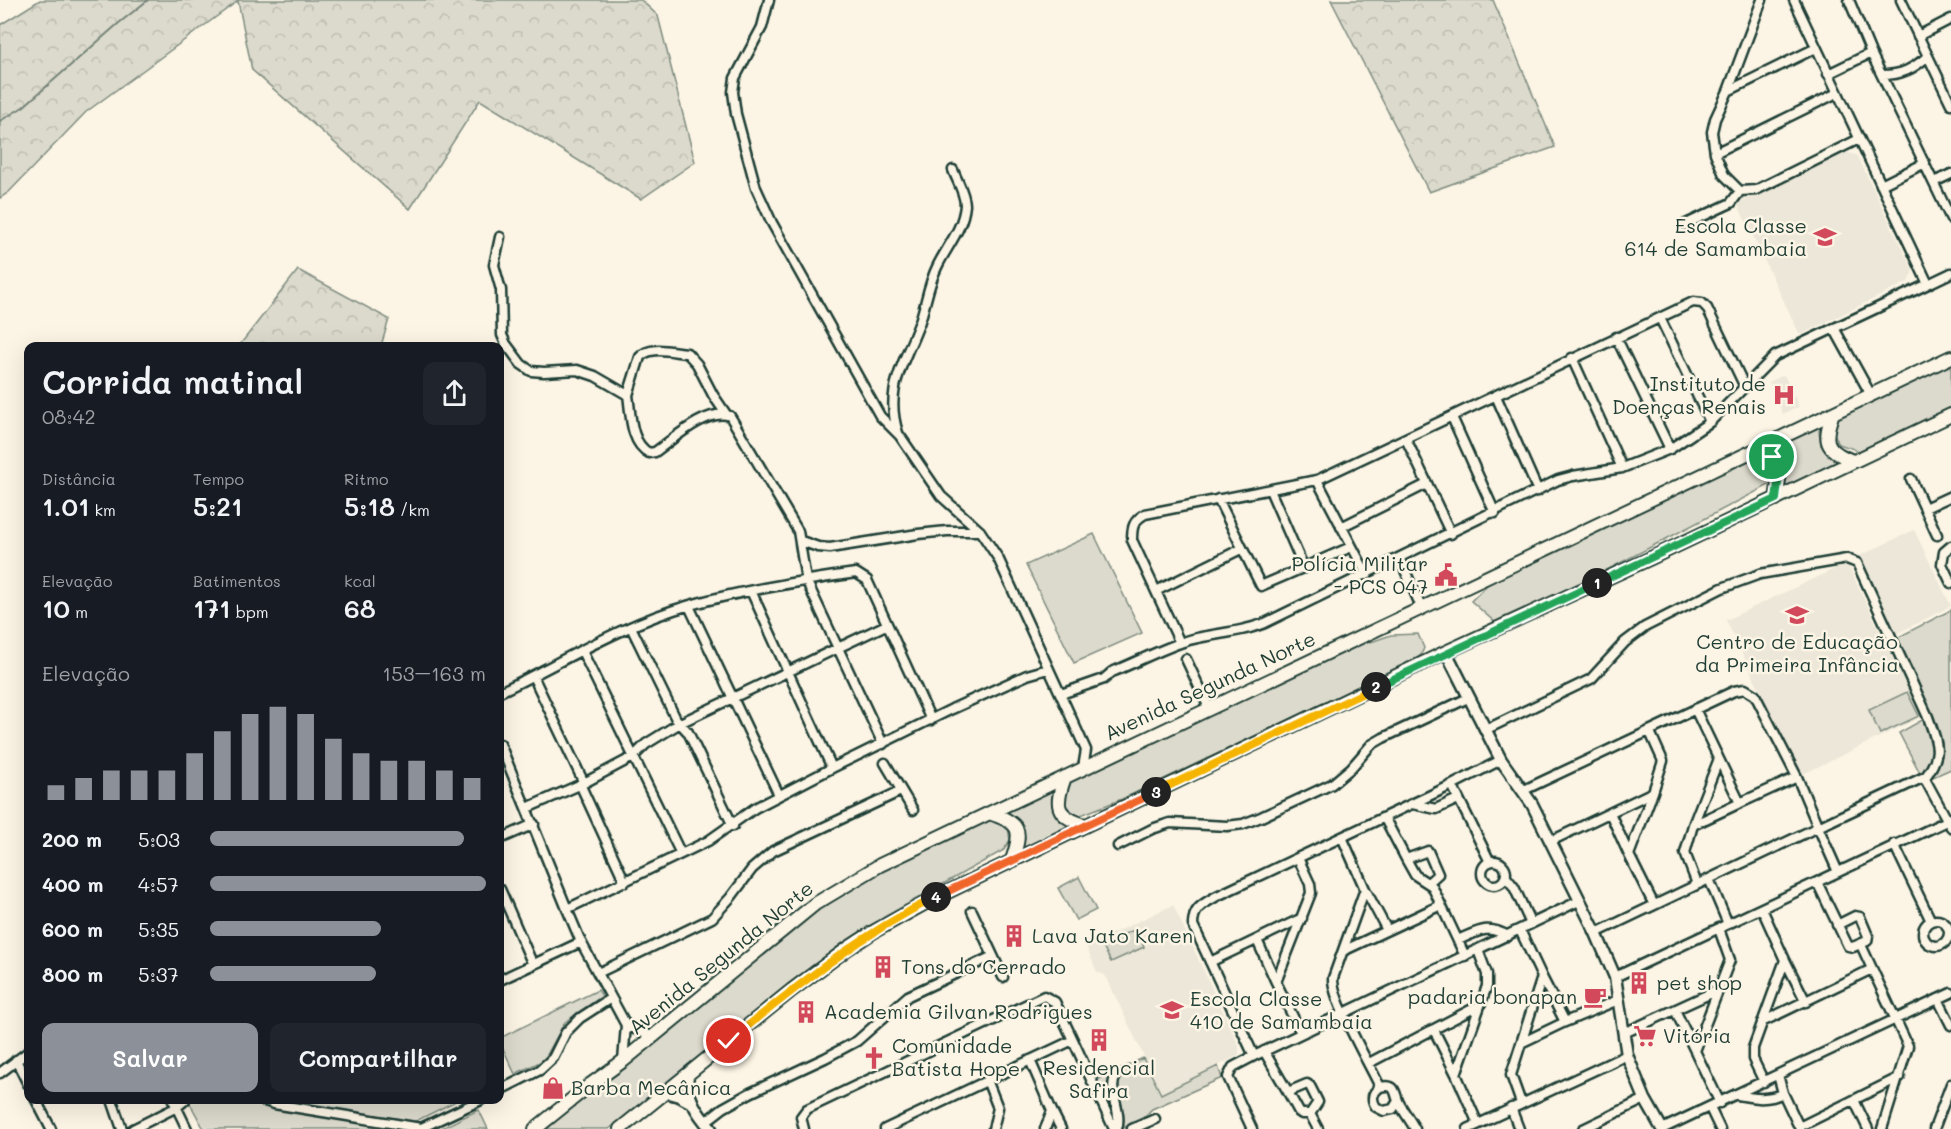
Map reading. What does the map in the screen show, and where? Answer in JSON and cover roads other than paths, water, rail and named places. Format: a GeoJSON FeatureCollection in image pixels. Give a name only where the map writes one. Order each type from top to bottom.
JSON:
{"type":"FeatureCollection","features":[{"type":"Feature","properties":{"kind":"main road","name":"Avenida Segunda Norte"},"geometry":{"type":"LineString","coordinates":[[535,1129],[623,1061],[815,904],[880,865],[1951,357]]}},
{"type":"Feature","properties":{"kind":"main road"},"geometry":{"type":"LineString","coordinates":[[1833,412],[1827,428],[1828,445],[1832,451],[1852,461]]}},
{"type":"Feature","properties":{"kind":"main road"},"geometry":{"type":"LineString","coordinates":[[620,1129],[792,990],[849,947],[931,900],[1446,652],[1951,415]]}},
{"type":"Feature","properties":{"kind":"main road"},"geometry":{"type":"LineString","coordinates":[[1756,450],[1772,457],[1780,467],[1776,499]]}},
{"type":"Feature","properties":{"kind":"main road"},"geometry":{"type":"LineString","coordinates":[[1065,777],[1059,794],[1060,812],[1072,821],[1085,825]]}},
{"type":"Feature","properties":{"kind":"main road"},"geometry":{"type":"LineString","coordinates":[[989,813],[1008,820],[1016,828],[1018,836],[1012,860]]}},
{"type":"Feature","properties":{"kind":"street"},"geometry":{"type":"LineString","coordinates":[[770,0],[762,27],[735,78],[733,92],[736,114],[756,188],[778,233],[880,416],[900,436],[941,496],[980,531],[998,558],[1086,750],[1101,759]]}},
{"type":"Feature","properties":{"kind":"street"},"geometry":{"type":"LineString","coordinates":[[1740,191],[1724,175],[1715,153],[1713,132],[1715,119],[1728,91],[1762,0]]}},
{"type":"Feature","properties":{"kind":"street"},"geometry":{"type":"LineString","coordinates":[[1794,0],[1928,284]]}},
{"type":"Feature","properties":{"kind":"street"},"geometry":{"type":"LineString","coordinates":[[1849,0],[1871,53],[1951,219]]}},
{"type":"Feature","properties":{"kind":"street"},"geometry":{"type":"LineString","coordinates":[[1900,0],[1951,104]]}},
{"type":"Feature","properties":{"kind":"street"},"geometry":{"type":"LineString","coordinates":[[1918,36],[1951,19]]}},
{"type":"Feature","properties":{"kind":"street"},"geometry":{"type":"LineString","coordinates":[[1728,91],[1816,48]]}},
{"type":"Feature","properties":{"kind":"street"},"geometry":{"type":"LineString","coordinates":[[1828,74],[1871,53]]}},
{"type":"Feature","properties":{"kind":"street"},"geometry":{"type":"LineString","coordinates":[[1882,75],[1896,75],[1910,70],[1928,56]]}},
{"type":"Feature","properties":{"kind":"street"},"geometry":{"type":"LineString","coordinates":[[1715,153],[1837,93]]}},
{"type":"Feature","properties":{"kind":"street"},"geometry":{"type":"LineString","coordinates":[[1684,225],[1727,205],[1740,191],[1756,190],[1859,139]]}},
{"type":"Feature","properties":{"kind":"street"},"geometry":{"type":"LineString","coordinates":[[1881,185],[1925,163]]}},
{"type":"Feature","properties":{"kind":"street"},"geometry":{"type":"LineString","coordinates":[[900,436],[892,403],[894,388],[921,316],[932,278],[943,254],[952,243],[963,217],[964,196],[953,170]]}},
{"type":"Feature","properties":{"kind":"street"},"geometry":{"type":"LineString","coordinates":[[1934,182],[1951,174]]}},
{"type":"Feature","properties":{"kind":"street"},"geometry":{"type":"LineString","coordinates":[[500,237],[494,265],[501,290],[502,335],[521,364],[531,371],[578,370],[595,376],[628,395]]}},
{"type":"Feature","properties":{"kind":"street"},"geometry":{"type":"LineString","coordinates":[[1060,694],[1104,679],[1112,672],[1180,643],[1209,635],[1254,628],[1495,513],[1538,490],[1573,476],[1622,468],[1670,449],[1710,422],[1775,356],[1951,273]]}},
{"type":"Feature","properties":{"kind":"street"},"geometry":{"type":"LineString","coordinates":[[1180,643],[1132,540],[1135,520],[1145,514],[1317,480],[1693,302],[1701,303],[1707,308],[1745,387]]}},
{"type":"Feature","properties":{"kind":"street"},"geometry":{"type":"LineString","coordinates":[[1660,318],[1710,422]]}},
{"type":"Feature","properties":{"kind":"street"},"geometry":{"type":"LineString","coordinates":[[1834,328],[1871,395]]}},
{"type":"Feature","properties":{"kind":"street"},"geometry":{"type":"LineString","coordinates":[[1616,337],[1670,449]]}},
{"type":"Feature","properties":{"kind":"street"},"geometry":{"type":"LineString","coordinates":[[726,414],[722,413],[700,420],[655,452],[649,453],[641,448],[634,433],[628,395],[643,352],[649,350],[687,353],[697,364],[713,395],[726,414],[730,416],[793,521],[801,541],[806,580],[883,744]]}},
{"type":"Feature","properties":{"kind":"street"},"geometry":{"type":"LineString","coordinates":[[1572,358],[1622,468]]}},
{"type":"Feature","properties":{"kind":"street"},"geometry":{"type":"LineString","coordinates":[[1496,396],[1538,490]]}},
{"type":"Feature","properties":{"kind":"street"},"geometry":{"type":"LineString","coordinates":[[1452,417],[1495,513]]}},
{"type":"Feature","properties":{"kind":"street"},"geometry":{"type":"LineString","coordinates":[[1406,439],[1451,534]]}},
{"type":"Feature","properties":{"kind":"street"},"geometry":{"type":"LineString","coordinates":[[1911,479],[1937,535]]}},
{"type":"Feature","properties":{"kind":"street"},"geometry":{"type":"LineString","coordinates":[[1317,480],[1367,575]]}},
{"type":"Feature","properties":{"kind":"street"},"geometry":{"type":"LineString","coordinates":[[1341,527],[1427,484]]}},
{"type":"Feature","properties":{"kind":"street"},"geometry":{"type":"LineString","coordinates":[[1269,490],[1304,568]]}},
{"type":"Feature","properties":{"kind":"street"},"geometry":{"type":"LineString","coordinates":[[1925,508],[1951,496]]}},
{"type":"Feature","properties":{"kind":"street"},"geometry":{"type":"LineString","coordinates":[[1218,499],[1260,586],[1351,547]]}},
{"type":"Feature","properties":{"kind":"street"},"geometry":{"type":"LineString","coordinates":[[801,541],[818,547],[830,548],[918,534],[980,531]]}},
{"type":"Feature","properties":{"kind":"street"},"geometry":{"type":"LineString","coordinates":[[1951,546],[1944,552],[1942,564],[1951,584]]}},
{"type":"Feature","properties":{"kind":"street"},"geometry":{"type":"LineString","coordinates":[[1156,591],[1241,549]]}},
{"type":"Feature","properties":{"kind":"street"},"geometry":{"type":"LineString","coordinates":[[1400,559],[1421,607]]}},
{"type":"Feature","properties":{"kind":"street"},"geometry":{"type":"LineString","coordinates":[[1485,730],[1591,679],[1625,642],[1645,627],[1722,588],[1760,574],[1847,559],[1853,560],[1860,569],[1936,739],[1937,759],[1924,779]]}},
{"type":"Feature","properties":{"kind":"street"},"geometry":{"type":"LineString","coordinates":[[504,690],[631,627],[689,606],[806,580],[856,573],[867,580],[931,720]]}},
{"type":"Feature","properties":{"kind":"street"},"geometry":{"type":"LineString","coordinates":[[751,591],[832,768]]}},
{"type":"Feature","properties":{"kind":"street"},"geometry":{"type":"LineString","coordinates":[[689,606],[779,795]]}},
{"type":"Feature","properties":{"kind":"street"},"geometry":{"type":"LineString","coordinates":[[527,808],[582,784],[633,757],[652,740],[680,723],[787,670],[886,625]]}},
{"type":"Feature","properties":{"kind":"street"},"geometry":{"type":"LineString","coordinates":[[631,627],[680,723],[688,732],[733,826]]}},
{"type":"Feature","properties":{"kind":"street"},"geometry":{"type":"LineString","coordinates":[[582,651],[681,854]]}},
{"type":"Feature","properties":{"kind":"street"},"geometry":{"type":"LineString","coordinates":[[1446,652],[1501,760],[1524,790],[1596,933],[1615,977],[1627,1055],[1645,1099],[1662,1129],[1951,993]]}},
{"type":"Feature","properties":{"kind":"street"},"geometry":{"type":"LineString","coordinates":[[1186,659],[1209,708]]}},
{"type":"Feature","properties":{"kind":"street"},"geometry":{"type":"LineString","coordinates":[[567,909],[708,842],[755,808],[832,768],[1027,675],[1048,669]]}},
{"type":"Feature","properties":{"kind":"street"},"geometry":{"type":"LineString","coordinates":[[533,676],[625,882]]}},
{"type":"Feature","properties":{"kind":"street"},"geometry":{"type":"LineString","coordinates":[[1524,790],[1740,689],[1751,691],[1797,777],[1838,872]]}},
{"type":"Feature","properties":{"kind":"street"},"geometry":{"type":"LineString","coordinates":[[1118,846],[1145,832],[1170,823],[1227,826],[1243,824],[1260,817],[1332,784],[1371,746],[1383,738],[1468,698]]}},
{"type":"Feature","properties":{"kind":"street"},"geometry":{"type":"LineString","coordinates":[[1695,710],[1740,803]]}},
{"type":"Feature","properties":{"kind":"street"},"geometry":{"type":"LineString","coordinates":[[1629,855],[1653,792],[1663,758],[1650,732]]}},
{"type":"Feature","properties":{"kind":"street"},"geometry":{"type":"LineString","coordinates":[[1083,768],[1086,750]]}},
{"type":"Feature","properties":{"kind":"street"},"geometry":{"type":"LineString","coordinates":[[504,753],[581,942],[626,1025],[623,1061]]}},
{"type":"Feature","properties":{"kind":"street"},"geometry":{"type":"LineString","coordinates":[[1254,1056],[1193,925],[1194,912],[1197,908],[1452,786],[1501,760]]}},
{"type":"Feature","properties":{"kind":"street"},"geometry":{"type":"LineString","coordinates":[[1697,884],[1684,853],[1718,761]]}},
{"type":"Feature","properties":{"kind":"street"},"geometry":{"type":"LineString","coordinates":[[885,763],[913,810]]}},
{"type":"Feature","properties":{"kind":"street"},"geometry":{"type":"LineString","coordinates":[[1693,825],[1797,777]]}},
{"type":"Feature","properties":{"kind":"street"},"geometry":{"type":"LineString","coordinates":[[1596,933],[1919,778],[1924,779]]}},
{"type":"Feature","properties":{"kind":"street"},"geometry":{"type":"LineString","coordinates":[[1615,977],[1762,909],[1894,844],[1950,822],[1924,779]]}},
{"type":"Feature","properties":{"kind":"street"},"geometry":{"type":"LineString","coordinates":[[1452,786],[1490,862]]}},
{"type":"Feature","properties":{"kind":"street"},"geometry":{"type":"LineString","coordinates":[[598,973],[712,918],[752,869],[773,851],[901,791]]}},
{"type":"Feature","properties":{"kind":"street"},"geometry":{"type":"LineString","coordinates":[[1551,841],[1653,792]]}},
{"type":"Feature","properties":{"kind":"street"},"geometry":{"type":"LineString","coordinates":[[1413,804],[1436,809],[1458,799]]}},
{"type":"Feature","properties":{"kind":"street"},"geometry":{"type":"LineString","coordinates":[[1610,813],[1654,905]]}},
{"type":"Feature","properties":{"kind":"street"},"geometry":{"type":"LineString","coordinates":[[1384,817],[1415,875],[1432,886],[1465,956]]}},
{"type":"Feature","properties":{"kind":"street"},"geometry":{"type":"LineString","coordinates":[[504,836],[534,825]]}},
{"type":"Feature","properties":{"kind":"street"},"geometry":{"type":"LineString","coordinates":[[1342,837],[1365,889],[1387,930]]}},
{"type":"Feature","properties":{"kind":"street"},"geometry":{"type":"LineString","coordinates":[[1894,844],[1931,921]]}},
{"type":"Feature","properties":{"kind":"street"},"geometry":{"type":"LineString","coordinates":[[1406,859],[1428,851],[1438,874],[1428,883]]}},
{"type":"Feature","properties":{"kind":"street"},"geometry":{"type":"LineString","coordinates":[[1276,982],[1311,890],[1298,858]]}},
{"type":"Feature","properties":{"kind":"street"},"geometry":{"type":"LineString","coordinates":[[1490,862],[1503,864],[1507,873],[1503,882],[1493,885],[1484,880],[1482,870],[1490,862]]}},
{"type":"Feature","properties":{"kind":"street"},"geometry":{"type":"LineString","coordinates":[[1506,877],[1514,887],[1531,924]]}},
{"type":"Feature","properties":{"kind":"street"},"geometry":{"type":"LineString","coordinates":[[1709,879],[1728,924]]}},
{"type":"Feature","properties":{"kind":"street"},"geometry":{"type":"LineString","coordinates":[[1817,882],[1836,925],[1848,946],[1854,947],[1867,941],[1868,936],[1860,917],[1855,916],[1836,925]]}},
{"type":"Feature","properties":{"kind":"street"},"geometry":{"type":"LineString","coordinates":[[1365,889],[1333,983],[1343,1012],[1380,1087]]}},
{"type":"Feature","properties":{"kind":"street"},"geometry":{"type":"LineString","coordinates":[[504,898],[533,965]]}},
{"type":"Feature","properties":{"kind":"street"},"geometry":{"type":"LineString","coordinates":[[1251,1129],[1228,1077],[1233,1067],[1343,1012],[1579,901]]}},
{"type":"Feature","properties":{"kind":"street"},"geometry":{"type":"LineString","coordinates":[[1343,951],[1441,905]]}},
{"type":"Feature","properties":{"kind":"street"},"geometry":{"type":"LineString","coordinates":[[1762,909],[1806,1002]]}},
{"type":"Feature","properties":{"kind":"street"},"geometry":{"type":"LineString","coordinates":[[972,911],[1003,977]]}},
{"type":"Feature","properties":{"kind":"street"},"geometry":{"type":"LineString","coordinates":[[1210,962],[1302,918]]}},
{"type":"Feature","properties":{"kind":"street"},"geometry":{"type":"LineString","coordinates":[[1931,921],[1946,924],[1950,938],[1938,946],[1926,942],[1924,928],[1931,921]]}},
{"type":"Feature","properties":{"kind":"street"},"geometry":{"type":"LineString","coordinates":[[1458,940],[1485,929],[1498,930],[1508,936]]}},
{"type":"Feature","properties":{"kind":"street"},"geometry":{"type":"LineString","coordinates":[[1695,1051],[1730,960],[1719,929]]}},
{"type":"Feature","properties":{"kind":"street"},"geometry":{"type":"LineString","coordinates":[[1520,930],[1566,1023]]}},
{"type":"Feature","properties":{"kind":"street"},"geometry":{"type":"LineString","coordinates":[[1257,940],[1301,1033]]}},
{"type":"Feature","properties":{"kind":"street"},"geometry":{"type":"LineString","coordinates":[[504,978],[581,942]]}},
{"type":"Feature","properties":{"kind":"street"},"geometry":{"type":"LineString","coordinates":[[1861,945],[1908,1046],[1900,1077],[1881,1129]]}},
{"type":"Feature","properties":{"kind":"street"},"geometry":{"type":"LineString","coordinates":[[1456,1074],[1487,986],[1487,974],[1478,950]]}},
{"type":"Feature","properties":{"kind":"street"},"geometry":{"type":"LineString","coordinates":[[688,1074],[687,1088],[692,1103],[708,1125],[723,1108],[857,1041],[908,996],[993,956]]}},
{"type":"Feature","properties":{"kind":"street"},"geometry":{"type":"LineString","coordinates":[[1764,1082],[1752,1053],[1785,960]]}},
{"type":"Feature","properties":{"kind":"street"},"geometry":{"type":"LineString","coordinates":[[1762,1022],[1872,969]]}},
{"type":"Feature","properties":{"kind":"street"},"geometry":{"type":"LineString","coordinates":[[1521,1103],[1511,1075],[1542,977]]}},
{"type":"Feature","properties":{"kind":"street"},"geometry":{"type":"LineString","coordinates":[[1624,1033],[1720,989]]}},
{"type":"Feature","properties":{"kind":"street"},"geometry":{"type":"LineString","coordinates":[[804,1129],[801,1117],[807,1109],[1044,996],[1055,1002],[1115,1129]]}},
{"type":"Feature","properties":{"kind":"street"},"geometry":{"type":"LineString","coordinates":[[504,1088],[547,1064],[571,1027],[580,1018],[611,998]]}},
{"type":"Feature","properties":{"kind":"street"},"geometry":{"type":"LineString","coordinates":[[1938,999],[1951,1025]]}},
{"type":"Feature","properties":{"kind":"street"},"geometry":{"type":"LineString","coordinates":[[1521,1043],[1618,1000]]}},
{"type":"Feature","properties":{"kind":"street"},"geometry":{"type":"LineString","coordinates":[[1369,1063],[1480,1005]]}},
{"type":"Feature","properties":{"kind":"street"},"geometry":{"type":"LineString","coordinates":[[1675,1010],[1720,1103]]}},
{"type":"Feature","properties":{"kind":"street"},"geometry":{"type":"LineString","coordinates":[[626,1025],[652,1037]]}},
{"type":"Feature","properties":{"kind":"street"},"geometry":{"type":"LineString","coordinates":[[1434,1030],[1478,1124]]}},
{"type":"Feature","properties":{"kind":"street"},"geometry":{"type":"LineString","coordinates":[[885,1129],[1073,1040]]}},
{"type":"Feature","properties":{"kind":"street"},"geometry":{"type":"LineString","coordinates":[[1264,1051],[1299,1112],[1310,1114]]}},
{"type":"Feature","properties":{"kind":"street"},"geometry":{"type":"LineString","coordinates":[[0,1073],[24,1055]]}},
{"type":"Feature","properties":{"kind":"street"},"geometry":{"type":"LineString","coordinates":[[1468,1129],[1627,1055]]}},
{"type":"Feature","properties":{"kind":"street"},"geometry":{"type":"LineString","coordinates":[[16,1060],[24,1076]]}},
{"type":"Feature","properties":{"kind":"street"},"geometry":{"type":"LineString","coordinates":[[1030,1060],[1061,1129]]}},
{"type":"Feature","properties":{"kind":"street"},"geometry":{"type":"LineString","coordinates":[[1778,1075],[1783,1093],[1800,1128],[1900,1077]]}},
{"type":"Feature","properties":{"kind":"street"},"geometry":{"type":"LineString","coordinates":[[1115,1129],[1119,1112],[1113,1082],[1116,1076]]}},
{"type":"Feature","properties":{"kind":"street"},"geometry":{"type":"LineString","coordinates":[[987,1080],[999,1108],[993,1129]]}},
{"type":"Feature","properties":{"kind":"street"},"geometry":{"type":"LineString","coordinates":[[1288,1092],[1307,1084],[1310,1086],[1318,1102],[1310,1114]]}},
{"type":"Feature","properties":{"kind":"street"},"geometry":{"type":"LineString","coordinates":[[1934,1129],[1951,1084]]}},
{"type":"Feature","properties":{"kind":"street"},"geometry":{"type":"LineString","coordinates":[[1398,1101],[1393,1109],[1384,1112],[1373,1103],[1372,1099],[1373,1094],[1380,1087],[1391,1087],[1415,1129]]}},
{"type":"Feature","properties":{"kind":"street"},"geometry":{"type":"LineString","coordinates":[[665,1092],[692,1103]]}},
{"type":"Feature","properties":{"kind":"street"},"geometry":{"type":"LineString","coordinates":[[1736,1095],[1767,1098],[1783,1093]]}},
{"type":"Feature","properties":{"kind":"street"},"geometry":{"type":"LineString","coordinates":[[1585,1129],[1645,1099]]}},
{"type":"Feature","properties":{"kind":"street"},"geometry":{"type":"LineString","coordinates":[[1854,1100],[1868,1129]]}},
{"type":"Feature","properties":{"kind":"street"},"geometry":{"type":"LineString","coordinates":[[38,1104],[51,1129]]}},
{"type":"Feature","properties":{"kind":"street"},"geometry":{"type":"LineString","coordinates":[[113,1104],[122,1129]]}},
{"type":"Feature","properties":{"kind":"street"},"geometry":{"type":"LineString","coordinates":[[133,1129],[173,1104]]}},
{"type":"Feature","properties":{"kind":"street"},"geometry":{"type":"LineString","coordinates":[[175,1104],[187,1129]]}},
{"type":"Feature","properties":{"kind":"street"},"geometry":{"type":"LineString","coordinates":[[274,1104],[420,1129],[473,1104]]}},
{"type":"Feature","properties":{"kind":"street"},"geometry":{"type":"LineString","coordinates":[[1941,1112],[1951,1107]]}},
{"type":"Feature","properties":{"kind":"street"},"geometry":{"type":"LineString","coordinates":[[1510,1108],[1519,1129]]}},
{"type":"Feature","properties":{"kind":"street"},"geometry":{"type":"LineString","coordinates":[[1710,1108],[1720,1129]]}},
{"type":"Feature","properties":{"kind":"street"},"geometry":{"type":"LineString","coordinates":[[1045,1129],[1052,1111]]}},
{"type":"Feature","properties":{"kind":"street"},"geometry":{"type":"LineString","coordinates":[[1310,1114],[1318,1129]]}},
{"type":"Feature","properties":{"kind":"street"},"geometry":{"type":"LineString","coordinates":[[1132,1129],[1155,1119]]}},
{"type":"Feature","properties":{"kind":"waterway"},"geometry":{"type":"LineString","coordinates":[[0,121],[23,107],[148,0]]}},
{"type":"Feature","properties":{"kind":"place","name":"Escola Classe 614 de Samambaia"},"geometry":{"type":"Point","coordinates":[1825,237]}},
{"type":"Feature","properties":{"kind":"place","name":"Instituto de Doenças Renais"},"geometry":{"type":"Point","coordinates":[1784,395]}},
{"type":"Feature","properties":{"kind":"place","name":"Polícia Militar - PCS 047"},"geometry":{"type":"Point","coordinates":[1446,575]}},
{"type":"Feature","properties":{"kind":"place","name":"Centro de Educação da Primeira Infância"},"geometry":{"type":"Point","coordinates":[1797,615]}},
{"type":"Feature","properties":{"kind":"place","name":"Lava Jato Karen"},"geometry":{"type":"Point","coordinates":[1014,936]}},
{"type":"Feature","properties":{"kind":"place","name":"Tons do Cerrado"},"geometry":{"type":"Point","coordinates":[883,967]}},
{"type":"Feature","properties":{"kind":"place","name":"pet shop"},"geometry":{"type":"Point","coordinates":[1639,983]}},
{"type":"Feature","properties":{"kind":"place","name":"padaria bonapan"},"geometry":{"type":"Point","coordinates":[1595,997]}},
{"type":"Feature","properties":{"kind":"place","name":"Escola Classe 410 de Samambaia"},"geometry":{"type":"Point","coordinates":[1172,1010]}},
{"type":"Feature","properties":{"kind":"place","name":"Academia Gilvan Rodrigues"},"geometry":{"type":"Point","coordinates":[806,1012]}},
{"type":"Feature","properties":{"kind":"place","name":"Vitória"},"geometry":{"type":"Point","coordinates":[1645,1036]}},
{"type":"Feature","properties":{"kind":"place","name":"Residencial Safira"},"geometry":{"type":"Point","coordinates":[1099,1040]}},
{"type":"Feature","properties":{"kind":"place","name":"Comunidade Batista Hope"},"geometry":{"type":"Point","coordinates":[874,1058]}},
{"type":"Feature","properties":{"kind":"place","name":"Barba Mecânica"},"geometry":{"type":"Point","coordinates":[553,1088]}}]}
